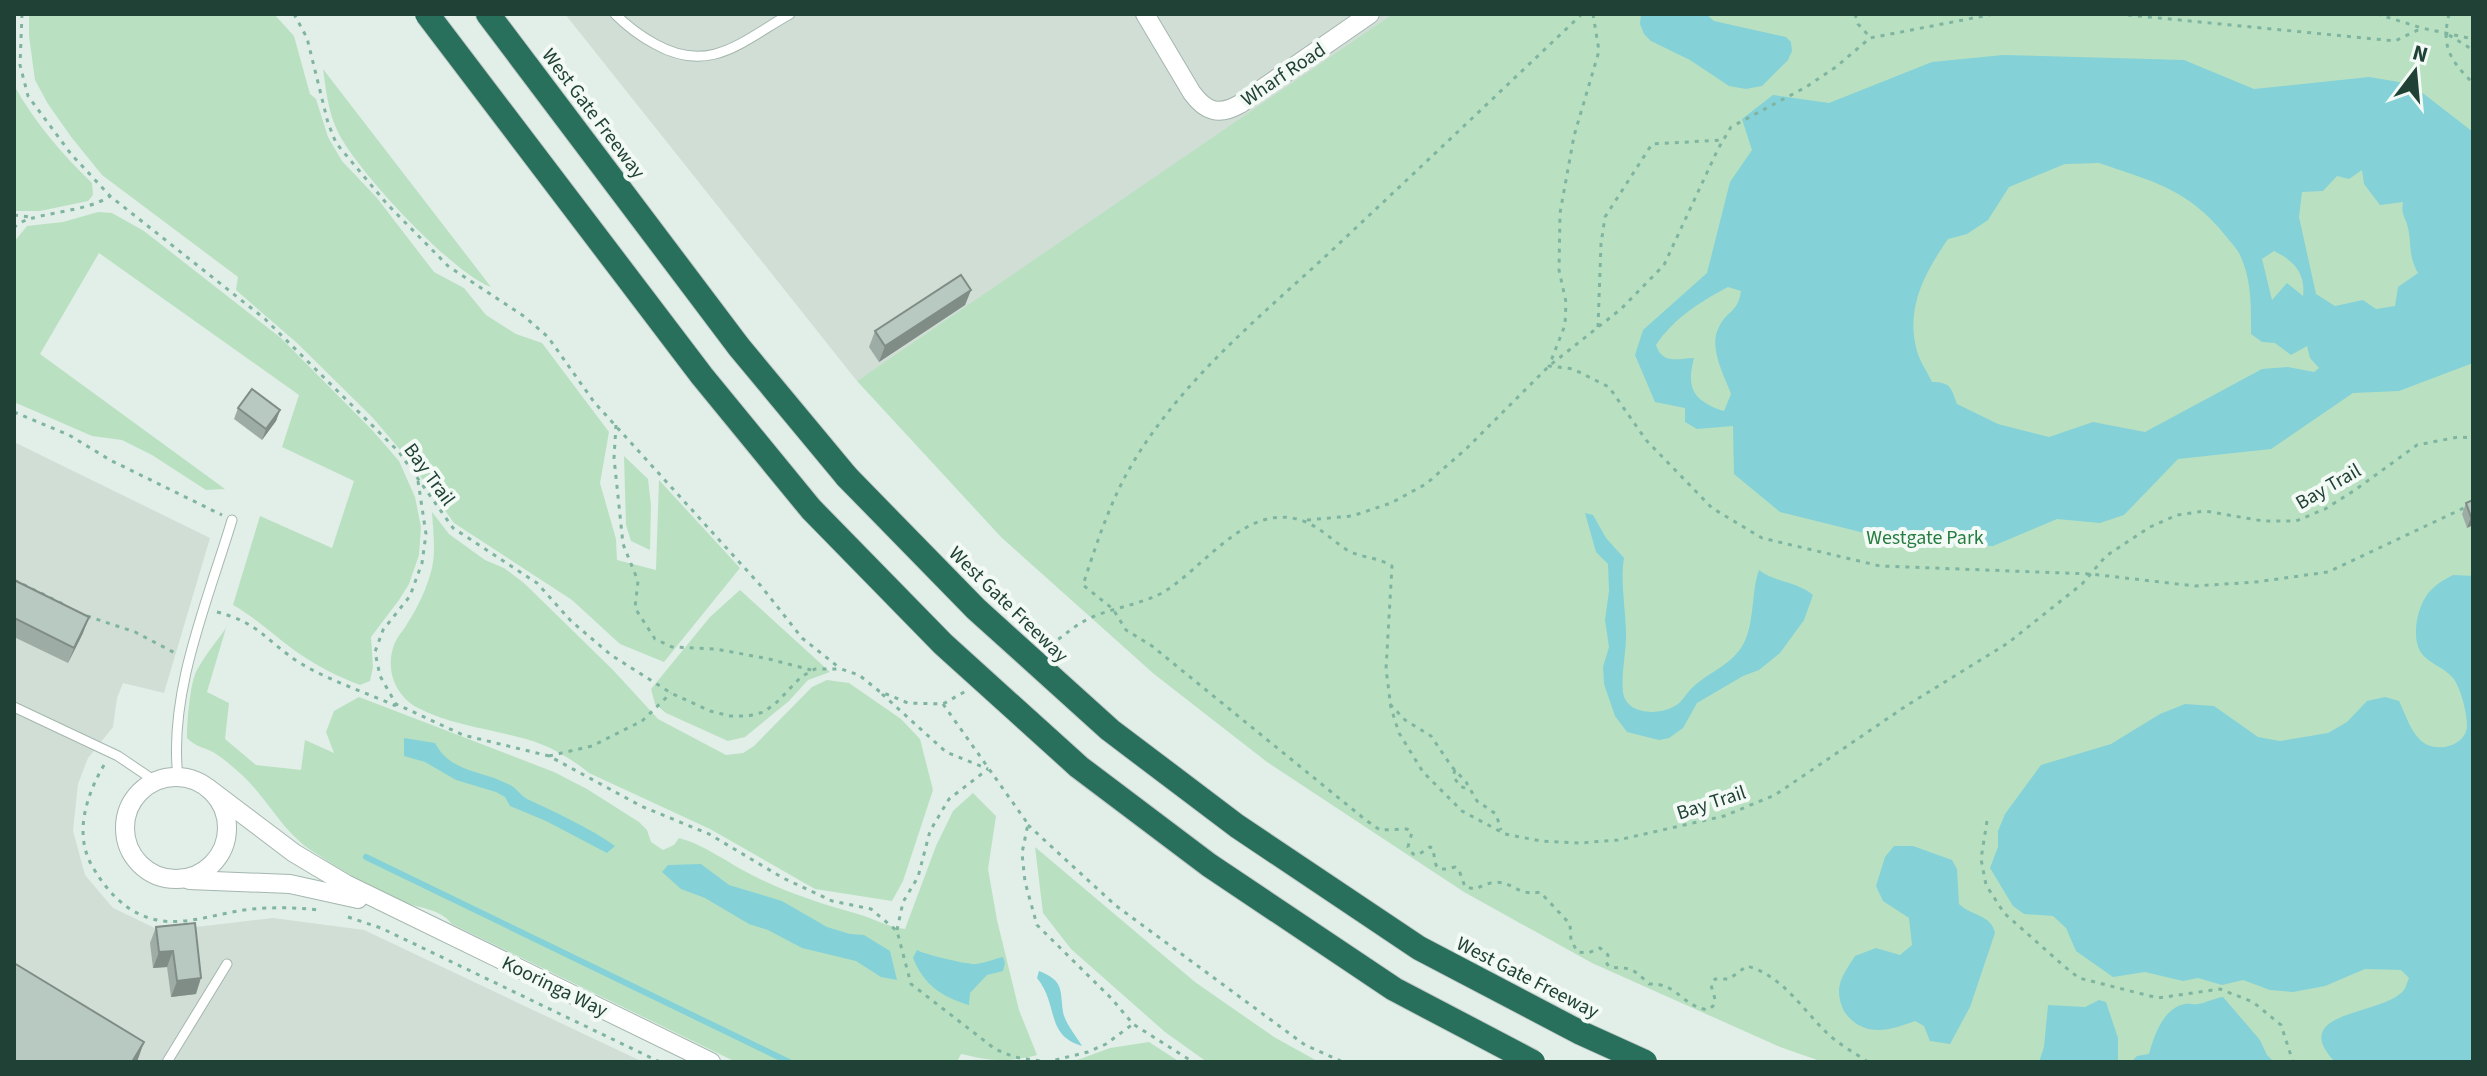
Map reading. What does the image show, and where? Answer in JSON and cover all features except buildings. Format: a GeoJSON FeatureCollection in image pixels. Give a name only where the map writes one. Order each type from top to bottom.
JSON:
{"type":"FeatureCollection","features":[{"type":"Feature","properties":{"kind":"highway"},"geometry":{"type":"LineString","coordinates":[[427,14],[702,376],[811,509],[943,644],[1079,767],[1209,865],[1394,989],[1533,1062]]}},
{"type":"Feature","properties":{"kind":"highway","name":"West Gate Freeway"},"geometry":{"type":"LineString","coordinates":[[488,14],[739,347],[847,477],[976,609],[1110,730],[1237,826],[1419,948],[1581,1033],[1645,1062]]}},
{"type":"Feature","properties":{"kind":"street","name":"Wharf Road"},"geometry":{"type":"LineString","coordinates":[[1145,14],[1192,93],[1202,105],[1216,112],[1240,104],[1370,14]]}},
{"type":"Feature","properties":{"kind":"street"},"geometry":{"type":"LineString","coordinates":[[178,777],[194,780],[219,799],[228,829],[225,845],[205,871],[189,878],[172,879],[155,875],[141,866],[131,853],[125,837],[125,820],[130,804],[141,790],[155,781],[178,777]]}},
{"type":"Feature","properties":{"kind":"street","name":"Kooringa Way"},"geometry":{"type":"LineString","coordinates":[[208,788],[306,861],[399,911],[711,1062]]}},
{"type":"Feature","properties":{"kind":"street","name":"Kooringa Way"},"geometry":{"type":"LineString","coordinates":[[172,879],[290,884],[399,911]]}},
{"type":"Feature","properties":{"kind":"lane"},"geometry":{"type":"LineString","coordinates":[[615,14],[641,36],[663,48],[693,58],[721,53],[790,14]]}},
{"type":"Feature","properties":{"kind":"lane"},"geometry":{"type":"LineString","coordinates":[[178,777],[175,736],[190,659],[232,520]]}},
{"type":"Feature","properties":{"kind":"lane"},"geometry":{"type":"LineString","coordinates":[[14,707],[132,763],[155,781]]}},
{"type":"Feature","properties":{"kind":"lane"},"geometry":{"type":"LineString","coordinates":[[167,1062],[227,964]]}},
{"type":"Feature","properties":{"kind":"path","name":"Bay Trail"},"geometry":{"type":"LineString","coordinates":[[22,14],[20,65],[28,96],[71,154],[110,196],[265,319],[399,452],[453,528],[530,577],[611,655],[671,693],[710,711],[748,716],[771,708],[811,670]]}},
{"type":"Feature","properties":{"kind":"path"},"geometry":{"type":"LineString","coordinates":[[294,14],[307,38],[336,143],[387,204],[448,266],[525,317],[548,337],[594,402],[761,586],[802,638],[841,669],[859,675],[946,752],[988,769]]}},
{"type":"Feature","properties":{"kind":"path"},"geometry":{"type":"LineString","coordinates":[[1582,14],[1308,273],[1237,335],[1164,416],[1127,474],[1097,542],[1083,585],[1113,609],[1126,630],[1152,646],[1367,821],[1380,830],[1407,829],[1412,832],[1408,847],[1413,854],[1433,848],[1433,862],[1437,867],[1444,870],[1455,867],[1465,887],[1476,889],[1489,882],[1507,882],[1521,892],[1540,892],[1570,924],[1571,941],[1578,952],[1588,953],[1600,948],[1608,955],[1606,962],[1609,967],[1622,966],[1636,972],[1649,984],[1671,987],[1680,998],[1697,1008],[1708,1010],[1713,1006],[1715,999],[1711,985],[1715,979],[1729,979],[1747,966],[1756,969],[1793,994],[1828,1035],[1868,1062]]}},
{"type":"Feature","properties":{"kind":"path"},"geometry":{"type":"LineString","coordinates":[[1549,366],[1565,325],[1566,302],[1559,270],[1560,213],[1574,136],[1599,51],[1593,14]]}},
{"type":"Feature","properties":{"kind":"path"},"geometry":{"type":"LineString","coordinates":[[1855,14],[1858,24],[1870,38]]}},
{"type":"Feature","properties":{"kind":"path"},"geometry":{"type":"LineString","coordinates":[[1091,618],[1157,595],[1171,587],[1209,553],[1252,524],[1282,518],[1303,520],[1352,516],[1391,503],[1426,484],[1467,448],[1549,366],[1621,309],[1664,265],[1731,127],[1806,87],[1870,38],[1994,14]]}},
{"type":"Feature","properties":{"kind":"path"},"geometry":{"type":"LineString","coordinates":[[2118,14],[2395,41],[2422,28]]}},
{"type":"Feature","properties":{"kind":"path"},"geometry":{"type":"LineString","coordinates":[[2377,14],[2473,39]]}},
{"type":"Feature","properties":{"kind":"path"},"geometry":{"type":"LineString","coordinates":[[2449,14],[2444,33],[2451,62],[2473,83]]}},
{"type":"Feature","properties":{"kind":"path"},"geometry":{"type":"LineString","coordinates":[[2444,33],[2473,50]]}},
{"type":"Feature","properties":{"kind":"path"},"geometry":{"type":"LineString","coordinates":[[1598,327],[1605,217],[1652,144],[1723,140]]}},
{"type":"Feature","properties":{"kind":"path"},"geometry":{"type":"LineString","coordinates":[[14,215],[32,217],[77,211],[110,196]]}},
{"type":"Feature","properties":{"kind":"path"},"geometry":{"type":"LineString","coordinates":[[14,228],[17,223],[32,217]]}},
{"type":"Feature","properties":{"kind":"path"},"geometry":{"type":"LineString","coordinates":[[1549,366],[1573,369],[1609,387],[1646,440],[1712,508],[1762,538],[1880,566],[2091,574],[2195,586],[2256,582],[2328,572],[2473,504]]}},
{"type":"Feature","properties":{"kind":"path"},"geometry":{"type":"LineString","coordinates":[[14,412],[69,435],[119,465],[232,520]]}},
{"type":"Feature","properties":{"kind":"path"},"geometry":{"type":"LineString","coordinates":[[616,425],[614,458],[623,544],[638,581],[635,608],[655,639],[672,647],[716,649],[811,670],[841,669]]}},
{"type":"Feature","properties":{"kind":"path","name":"Bay Trail"},"geometry":{"type":"LineString","coordinates":[[1303,520],[1359,556],[1384,561],[1392,566],[1386,669],[1390,704],[1399,733],[1423,772],[1462,811],[1501,831],[1541,841],[1580,843],[1618,840],[1724,816],[1775,795],[1906,706],[2008,643],[2082,584],[2106,556],[2150,527],[2177,515],[2205,511],[2263,521],[2296,521],[2325,509],[2417,445],[2458,437],[2473,438]]}},
{"type":"Feature","properties":{"kind":"path"},"geometry":{"type":"LineString","coordinates":[[404,709],[391,698],[383,685],[375,652],[383,630],[414,590],[422,563],[426,534],[418,477]]}},
{"type":"Feature","properties":{"kind":"path"},"geometry":{"type":"LineString","coordinates":[[14,580],[65,605]]}},
{"type":"Feature","properties":{"kind":"path"},"geometry":{"type":"LineString","coordinates":[[206,609],[247,622],[313,670],[463,735],[549,756],[641,806],[709,834],[783,878],[832,901],[871,909],[897,931]]}},
{"type":"Feature","properties":{"kind":"path"},"geometry":{"type":"LineString","coordinates":[[78,612],[135,632],[190,659]]}},
{"type":"Feature","properties":{"kind":"path"},"geometry":{"type":"LineString","coordinates":[[879,691],[908,703],[943,704],[1028,824],[1115,905],[1305,1045],[1343,1062]]}},
{"type":"Feature","properties":{"kind":"path"},"geometry":{"type":"LineString","coordinates":[[549,756],[592,746],[642,721],[671,693]]}},
{"type":"Feature","properties":{"kind":"path"},"geometry":{"type":"LineString","coordinates":[[1390,704],[1405,720],[1431,736],[1477,801],[1496,814],[1501,831]]}},
{"type":"Feature","properties":{"kind":"path"},"geometry":{"type":"LineString","coordinates":[[111,753],[88,795],[84,840],[87,857],[103,886],[117,900],[148,918],[181,922],[266,908],[293,907],[320,911]]}},
{"type":"Feature","properties":{"kind":"path"},"geometry":{"type":"LineString","coordinates":[[988,769],[949,799],[930,831],[918,877],[903,902],[897,931],[911,984],[995,1049],[1014,1057],[1047,1062],[1088,1052],[1106,1044],[1133,1024]]}},
{"type":"Feature","properties":{"kind":"path"},"geometry":{"type":"LineString","coordinates":[[1455,770],[1453,776],[1457,783],[1469,790]]}},
{"type":"Feature","properties":{"kind":"path"},"geometry":{"type":"LineString","coordinates":[[1987,821],[1981,859],[1986,885],[2004,913],[2065,967],[2079,978],[2158,998],[2220,989],[2253,1002],[2281,1025],[2293,1062]]}},
{"type":"Feature","properties":{"kind":"path"},"geometry":{"type":"LineString","coordinates":[[1028,824],[1022,853],[1025,882],[1037,925],[1133,1024],[1193,1062]]}},
{"type":"Feature","properties":{"kind":"path"},"geometry":{"type":"LineString","coordinates":[[344,916],[381,928],[660,1062]]}},
{"type":"Feature","properties":{"kind":"shaded area"},"geometry":{"type":"Polygon","coordinates":[[[565,14],[1407,14],[857,381],[565,14]]]}},
{"type":"Feature","properties":{"kind":"shaded area"},"geometry":{"type":"Polygon","coordinates":[[[14,442],[210,538],[164,693],[123,683],[117,698],[113,727],[88,758],[78,784],[73,831],[85,875],[113,908],[161,931],[273,918],[364,930],[643,1062],[14,1062],[14,442]]]}},
{"type":"Feature","properties":{"kind":"green space"},"geometry":{"type":"Polygon","coordinates":[[[29,14],[274,14],[294,36],[310,94],[316,99],[328,137],[342,161],[377,198],[434,272],[464,288],[486,315],[516,334],[542,343],[609,432],[600,483],[616,539],[617,560],[656,570],[659,480],[740,568],[664,662],[620,644],[572,600],[454,523],[407,458],[373,418],[297,343],[236,290],[238,277],[102,175],[48,104],[35,80],[29,14]]]}},
{"type":"Feature","properties":{"kind":"green space","name":"Westgate Park"},"geometry":{"type":"Polygon","coordinates":[[[1393,14],[2473,14],[2473,1062],[1823,1062],[1780,1047],[1592,963],[1464,892],[1267,762],[1154,674],[1001,537],[857,381],[1393,14]]]}},
{"type":"Feature","properties":{"kind":"green space"},"geometry":{"type":"Polygon","coordinates":[[[323,69],[491,287],[474,278],[430,242],[363,169],[334,123],[323,69]]]}},
{"type":"Feature","properties":{"kind":"green space"},"geometry":{"type":"Polygon","coordinates":[[[14,85],[49,137],[92,183],[93,195],[88,201],[40,211],[14,211],[14,85]]]}},
{"type":"Feature","properties":{"kind":"green space"},"geometry":{"type":"Polygon","coordinates":[[[98,212],[112,213],[144,231],[281,338],[399,461],[415,497],[421,527],[419,555],[409,584],[371,637],[373,667],[370,681],[360,685],[334,674],[294,650],[233,605],[260,516],[332,548],[354,481],[282,447],[299,395],[99,253],[40,354],[225,489],[206,490],[152,455],[122,440],[92,436],[14,402],[14,242],[27,226],[63,222],[98,212]]]}},
{"type":"Feature","properties":{"kind":"green space"},"geometry":{"type":"Polygon","coordinates":[[[624,456],[648,479],[650,550],[631,541],[626,525],[624,456]]]}},
{"type":"Feature","properties":{"kind":"green space"},"geometry":{"type":"Polygon","coordinates":[[[432,512],[449,534],[524,583],[658,719],[726,755],[743,753],[754,746],[812,687],[827,680],[849,683],[901,719],[920,739],[933,790],[903,881],[892,901],[815,889],[710,829],[589,773],[547,747],[442,718],[410,703],[394,681],[392,654],[396,640],[425,590],[432,568],[432,512]]]}},
{"type":"Feature","properties":{"kind":"green space"},"geometry":{"type":"Polygon","coordinates":[[[740,590],[830,672],[808,680],[789,701],[745,737],[728,741],[666,713],[655,704],[651,689],[710,617],[740,590]]]}},
{"type":"Feature","properties":{"kind":"green space"},"geometry":{"type":"Polygon","coordinates":[[[226,628],[207,692],[229,703],[225,739],[256,765],[301,770],[305,740],[334,753],[326,732],[334,711],[359,697],[554,772],[639,822],[647,830],[651,842],[663,850],[674,845],[679,838],[689,841],[777,887],[899,928],[905,929],[936,846],[953,811],[973,793],[996,816],[988,869],[1019,1010],[1037,1055],[999,1060],[961,1054],[957,1062],[736,1062],[452,924],[436,912],[403,902],[368,885],[301,843],[242,775],[217,754],[187,738],[189,702],[195,676],[226,628]]]}},
{"type":"Feature","properties":{"kind":"green space"},"geometry":{"type":"Polygon","coordinates":[[[1035,847],[1195,982],[1274,1037],[1319,1062],[1207,1062],[1165,1032],[1071,949],[1043,913],[1035,847]]]}},
{"type":"Feature","properties":{"kind":"green space"},"geometry":{"type":"Polygon","coordinates":[[[1149,1042],[1180,1062],[1072,1062],[1110,1048],[1149,1042]]]}},
{"type":"Feature","properties":{"kind":"water"},"geometry":{"type":"Polygon","coordinates":[[[1641,14],[1706,14],[1714,21],[1786,37],[1791,42],[1792,51],[1788,60],[1762,86],[1746,89],[1729,86],[1690,60],[1651,41],[1640,24],[1641,14]]]}},
{"type":"Feature","properties":{"kind":"water"},"geometry":{"type":"Polygon","coordinates":[[[2003,55],[2184,60],[2254,89],[2369,77],[2411,84],[2473,132],[2473,363],[2399,391],[2353,393],[2271,449],[2178,459],[2124,515],[2100,523],[2057,519],[1993,546],[1905,543],[1780,512],[1734,474],[1733,426],[1697,429],[1685,422],[1685,408],[1655,402],[1635,355],[1643,330],[1707,273],[1730,182],[1752,150],[1742,119],[1773,95],[1829,103],[1932,62],[2003,55]],[[2099,163],[2065,164],[2009,187],[1988,220],[1967,234],[1948,239],[1926,276],[1914,317],[1917,351],[1932,382],[1949,387],[1957,404],[1998,424],[2049,437],[2093,422],[2145,432],[2262,369],[2288,367],[2314,372],[2319,368],[2310,358],[2307,346],[2291,355],[2275,343],[2262,342],[2251,334],[2249,284],[2240,255],[2211,219],[2197,207],[2168,188],[2136,175],[2099,163]],[[2362,170],[2349,179],[2337,176],[2323,191],[2302,192],[2299,217],[2316,294],[2335,306],[2363,300],[2376,309],[2395,306],[2398,287],[2418,273],[2411,256],[2403,202],[2380,205],[2364,184],[2362,170]],[[2274,251],[2262,259],[2272,300],[2287,283],[2303,296],[2300,274],[2292,263],[2274,251]],[[1728,287],[1679,319],[1656,345],[1666,358],[1694,358],[1691,378],[1694,392],[1705,403],[1724,411],[1731,394],[1718,361],[1716,335],[1722,321],[1735,308],[1741,291],[1728,287]]]}},
{"type":"Feature","properties":{"kind":"water"},"geometry":{"type":"Polygon","coordinates":[[[1585,513],[1593,515],[1606,538],[1624,558],[1626,636],[1623,692],[1631,706],[1638,710],[1654,712],[1671,708],[1738,652],[1748,634],[1759,570],[1813,595],[1804,620],[1780,653],[1759,670],[1697,703],[1683,728],[1669,738],[1659,740],[1627,732],[1615,716],[1604,684],[1603,667],[1609,647],[1605,620],[1609,591],[1608,564],[1596,552],[1585,513]]]}},
{"type":"Feature","properties":{"kind":"water"},"geometry":{"type":"Polygon","coordinates":[[[2453,575],[2473,576],[2473,1062],[2335,1062],[2323,1045],[2322,1032],[2343,1016],[2377,1005],[2404,990],[2409,978],[2401,970],[2365,969],[2325,986],[2293,992],[2270,990],[2243,980],[2222,985],[2198,978],[2183,981],[2145,972],[2113,977],[2076,951],[2066,928],[2053,916],[2024,914],[2013,906],[1990,868],[2005,814],[2041,765],[2111,744],[2160,714],[2185,704],[2214,706],[2258,737],[2280,741],[2328,733],[2347,722],[2367,701],[2385,697],[2399,701],[2412,729],[2424,743],[2444,747],[2457,742],[2466,732],[2467,725],[2461,694],[2453,678],[2420,651],[2416,631],[2422,603],[2438,584],[2453,575]]]}},
{"type":"Feature","properties":{"kind":"water"},"geometry":{"type":"Polygon","coordinates":[[[404,738],[435,743],[449,760],[467,770],[511,785],[527,799],[583,826],[615,846],[607,853],[510,806],[505,797],[496,792],[456,780],[425,762],[404,756],[404,738]]]}},
{"type":"Feature","properties":{"kind":"water"},"geometry":{"type":"Polygon","coordinates":[[[1894,846],[1913,846],[1952,860],[1957,869],[1959,904],[1989,922],[1995,933],[1970,1007],[1950,1044],[1930,1041],[1924,1026],[1915,1021],[1879,1030],[1861,1026],[1853,1022],[1841,1004],[1840,984],[1855,956],[1876,948],[1900,955],[1912,945],[1909,918],[1883,901],[1876,886],[1885,857],[1894,846]]]}},
{"type":"Feature","properties":{"kind":"water"},"geometry":{"type":"Polygon","coordinates":[[[701,864],[729,885],[782,901],[827,927],[864,935],[890,951],[897,980],[881,977],[856,961],[802,948],[749,924],[705,898],[681,889],[662,872],[668,865],[701,864]]]}},
{"type":"Feature","properties":{"kind":"water"},"geometry":{"type":"Polygon","coordinates":[[[917,950],[964,963],[976,964],[1003,957],[1005,963],[1003,971],[987,975],[970,993],[969,1005],[942,994],[928,983],[913,958],[917,950]]]}},
{"type":"Feature","properties":{"kind":"water"},"geometry":{"type":"Polygon","coordinates":[[[1039,971],[1057,982],[1064,1016],[1082,1046],[1062,1035],[1057,1027],[1044,988],[1037,978],[1039,971]]]}},
{"type":"Feature","properties":{"kind":"water"},"geometry":{"type":"Polygon","coordinates":[[[2223,997],[2260,1040],[2274,1062],[2132,1061],[2137,1056],[2149,1054],[2157,1031],[2171,1011],[2185,1004],[2223,997]]]}},
{"type":"Feature","properties":{"kind":"water"},"geometry":{"type":"Polygon","coordinates":[[[2099,1000],[2106,1002],[2118,1038],[2118,1062],[2039,1062],[2044,1047],[2048,1005],[2085,1007],[2099,1000]]]}},
{"type":"Feature","properties":{"kind":"waterway"},"geometry":{"type":"LineString","coordinates":[[366,857],[789,1062]]}}]}
